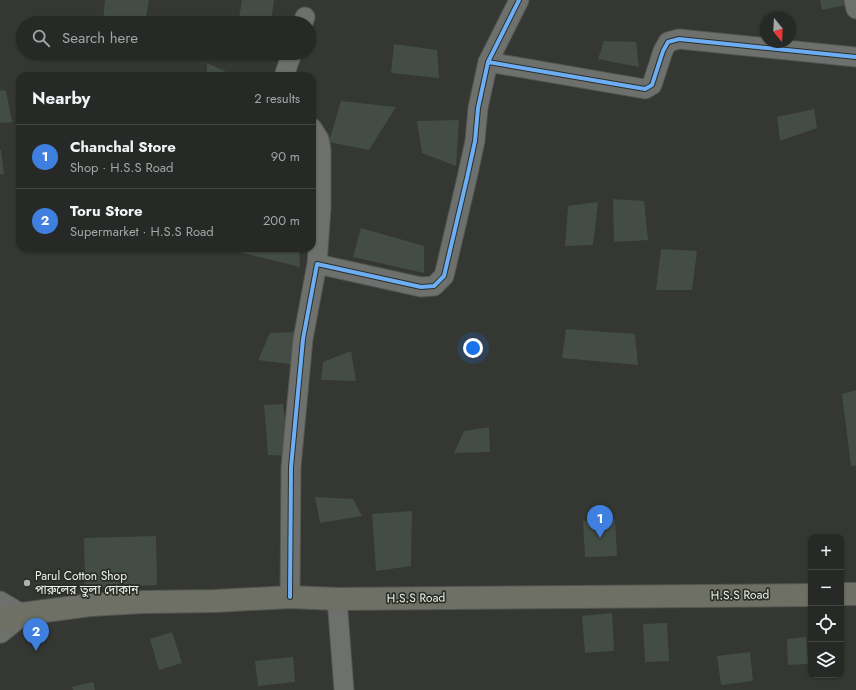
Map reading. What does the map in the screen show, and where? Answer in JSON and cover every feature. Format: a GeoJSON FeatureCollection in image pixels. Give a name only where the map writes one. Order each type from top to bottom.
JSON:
{"type":"FeatureCollection","features":[{"type":"Feature","properties":{"kind":"highway","name":"H.S.S Road"},"geometry":{"type":"LineString","coordinates":[[0,619],[22,614],[90,605],[290,597],[337,599],[808,594]]}},
{"type":"Feature","properties":{"kind":"highway"},"geometry":{"type":"LineString","coordinates":[[844,594],[856,594]]}},
{"type":"Feature","properties":{"kind":"main road"},"geometry":{"type":"LineString","coordinates":[[0,632],[22,614]]}},
{"type":"Feature","properties":{"kind":"street"},"geometry":{"type":"LineString","coordinates":[[317,264],[421,286],[434,286],[444,276],[475,141],[478,108],[488,62],[519,0]]}},
{"type":"Feature","properties":{"kind":"street"},"geometry":{"type":"LineString","coordinates":[[854,0],[856,10]]}},
{"type":"Feature","properties":{"kind":"street"},"geometry":{"type":"LineString","coordinates":[[488,62],[645,89],[652,85],[668,42],[679,39],[856,58]]}},
{"type":"Feature","properties":{"kind":"street"},"geometry":{"type":"LineString","coordinates":[[285,72],[290,60]]}},
{"type":"Feature","properties":{"kind":"street"},"geometry":{"type":"LineString","coordinates":[[290,597],[291,467],[303,339],[317,264],[321,208],[321,150],[319,139],[316,134]]}},
{"type":"Feature","properties":{"kind":"street"},"geometry":{"type":"LineString","coordinates":[[337,599],[344,690]]}},
{"type":"Feature","properties":{"kind":"street"},"geometry":{"type":"LineString","coordinates":[[0,601],[22,614]]}},
{"type":"Feature","properties":{"kind":"building"},"geometry":{"type":"Polygon","coordinates":[[[105,0],[149,0],[146,16],[104,16],[105,0]]]}},
{"type":"Feature","properties":{"kind":"building"},"geometry":{"type":"Polygon","coordinates":[[[242,0],[274,0],[272,16],[239,16],[242,0]]]}},
{"type":"Feature","properties":{"kind":"building"},"geometry":{"type":"Polygon","coordinates":[[[820,0],[843,0],[845,5],[822,10],[820,0]]]}},
{"type":"Feature","properties":{"kind":"building"},"geometry":{"type":"Polygon","coordinates":[[[604,41],[636,42],[639,67],[598,59],[604,41]]]}},
{"type":"Feature","properties":{"kind":"building"},"geometry":{"type":"Polygon","coordinates":[[[394,44],[437,50],[439,78],[391,73],[394,44]]]}},
{"type":"Feature","properties":{"kind":"building"},"geometry":{"type":"Polygon","coordinates":[[[207,63],[226,72],[207,72],[207,63]]]}},
{"type":"Feature","properties":{"kind":"building"},"geometry":{"type":"Polygon","coordinates":[[[0,90],[6,91],[12,122],[0,123],[0,90]]]}},
{"type":"Feature","properties":{"kind":"building"},"geometry":{"type":"Polygon","coordinates":[[[341,101],[396,107],[369,150],[329,142],[341,101]]]}},
{"type":"Feature","properties":{"kind":"building"},"geometry":{"type":"Polygon","coordinates":[[[814,109],[817,128],[780,141],[777,117],[814,109]]]}},
{"type":"Feature","properties":{"kind":"building"},"geometry":{"type":"Polygon","coordinates":[[[459,120],[456,166],[422,153],[417,121],[459,120]]]}},
{"type":"Feature","properties":{"kind":"building"},"geometry":{"type":"Polygon","coordinates":[[[1,150],[4,175],[0,174],[1,150]]]}},
{"type":"Feature","properties":{"kind":"building"},"geometry":{"type":"Polygon","coordinates":[[[613,199],[644,201],[648,240],[614,242],[613,199]]]}},
{"type":"Feature","properties":{"kind":"building"},"geometry":{"type":"Polygon","coordinates":[[[598,202],[593,245],[565,246],[568,206],[598,202]]]}},
{"type":"Feature","properties":{"kind":"building"},"geometry":{"type":"Polygon","coordinates":[[[361,228],[424,246],[424,273],[353,257],[361,228]]]}},
{"type":"Feature","properties":{"kind":"building"},"geometry":{"type":"Polygon","coordinates":[[[661,249],[697,251],[692,290],[656,290],[661,249]]]}},
{"type":"Feature","properties":{"kind":"building"},"geometry":{"type":"Polygon","coordinates":[[[239,252],[299,252],[300,267],[239,252]]]}},
{"type":"Feature","properties":{"kind":"building"},"geometry":{"type":"Polygon","coordinates":[[[566,329],[635,334],[638,365],[562,358],[566,329]]]}},
{"type":"Feature","properties":{"kind":"building"},"geometry":{"type":"Polygon","coordinates":[[[298,332],[297,365],[258,360],[270,333],[298,332]]]}},
{"type":"Feature","properties":{"kind":"building"},"geometry":{"type":"Polygon","coordinates":[[[351,351],[356,381],[321,380],[323,362],[351,351]]]}},
{"type":"Feature","properties":{"kind":"building"},"geometry":{"type":"Polygon","coordinates":[[[856,390],[856,466],[851,466],[842,394],[856,390]]]}},
{"type":"Feature","properties":{"kind":"building"},"geometry":{"type":"Polygon","coordinates":[[[283,404],[289,456],[268,455],[264,405],[283,404]]]}},
{"type":"Feature","properties":{"kind":"building"},"geometry":{"type":"Polygon","coordinates":[[[489,427],[490,452],[454,453],[464,431],[489,427]]]}},
{"type":"Feature","properties":{"kind":"building"},"geometry":{"type":"Polygon","coordinates":[[[315,497],[353,499],[362,516],[320,523],[315,497]]]}},
{"type":"Feature","properties":{"kind":"building"},"geometry":{"type":"Polygon","coordinates":[[[412,511],[411,566],[376,571],[372,514],[412,511]]]}},
{"type":"Feature","properties":{"kind":"building"},"geometry":{"type":"Polygon","coordinates":[[[615,519],[617,556],[585,557],[583,521],[615,519]]]}},
{"type":"Feature","properties":{"kind":"building"},"geometry":{"type":"Polygon","coordinates":[[[156,536],[157,585],[85,588],[84,538],[156,536]]]}},
{"type":"Feature","properties":{"kind":"building"},"geometry":{"type":"Polygon","coordinates":[[[612,613],[614,651],[585,653],[582,616],[612,613]]]}},
{"type":"Feature","properties":{"kind":"building"},"geometry":{"type":"Polygon","coordinates":[[[667,623],[669,661],[645,662],[643,624],[667,623]]]}},
{"type":"Feature","properties":{"kind":"building"},"geometry":{"type":"Polygon","coordinates":[[[172,632],[182,663],[159,670],[150,639],[172,632]]]}},
{"type":"Feature","properties":{"kind":"building"},"geometry":{"type":"Polygon","coordinates":[[[806,637],[808,664],[788,665],[787,639],[806,637]]]}},
{"type":"Feature","properties":{"kind":"building"},"geometry":{"type":"Polygon","coordinates":[[[750,652],[753,681],[721,685],[717,656],[750,652]]]}},
{"type":"Feature","properties":{"kind":"building"},"geometry":{"type":"Polygon","coordinates":[[[293,657],[295,682],[258,686],[255,661],[293,657]]]}},
{"type":"Feature","properties":{"kind":"building"},"geometry":{"type":"Polygon","coordinates":[[[93,682],[95,690],[73,690],[72,687],[93,682]]]}},
{"type":"Feature","properties":{"kind":"cycle path"},"geometry":{"type":"LineString","coordinates":[[290,597],[291,467],[303,339],[317,264],[421,287],[434,286],[444,276],[475,141],[478,108],[488,62],[519,0]]}},
{"type":"Feature","properties":{"kind":"cycle path"},"geometry":{"type":"LineString","coordinates":[[488,62],[645,89],[652,85],[663,51],[668,42],[679,39],[856,57]]}},
{"type":"Feature","properties":{"kind":"place","name":"Chanchal Store"},"geometry":{"type":"Point","coordinates":[600,538]}},
{"type":"Feature","properties":{"kind":"place","name":"Parul Cotton Shop পারুলের তুলা দোকান"},"geometry":{"type":"Point","coordinates":[27,583]}},
{"type":"Feature","properties":{"kind":"place","name":"Toru Store"},"geometry":{"type":"Point","coordinates":[36,651]}}]}
